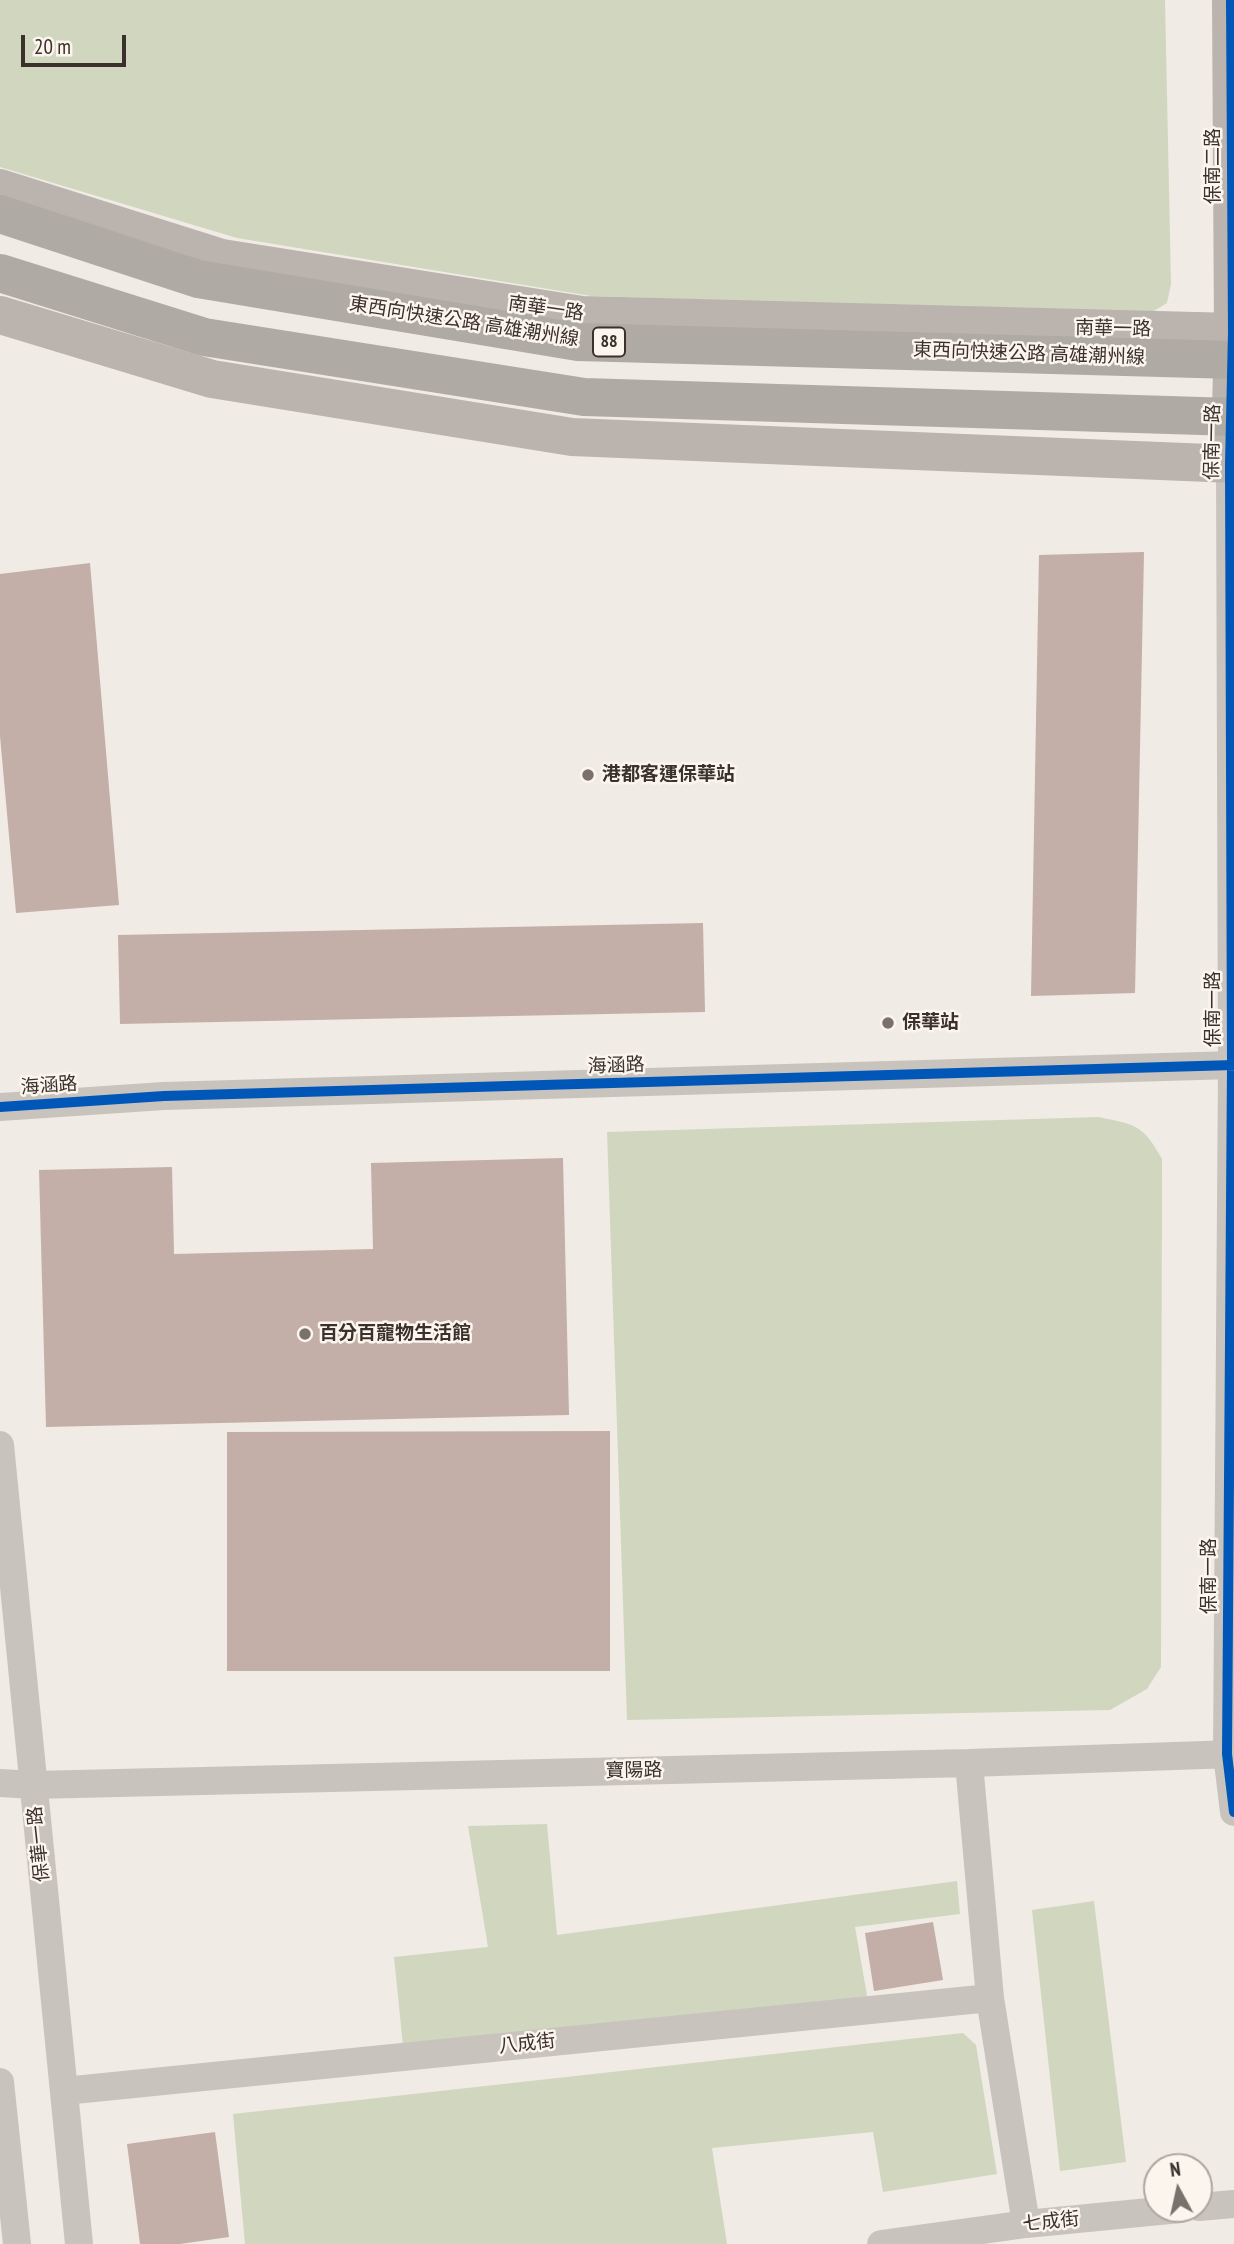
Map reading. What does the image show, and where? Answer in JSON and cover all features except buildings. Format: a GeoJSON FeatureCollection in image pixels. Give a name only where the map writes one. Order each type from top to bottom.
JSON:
{"type":"FeatureCollection","features":[{"type":"Feature","properties":{"kind":"highway","name":"東西向快速公路 高雄潮州線"},"geometry":{"type":"LineString","coordinates":[[0,215],[198,279],[578,342],[1233,341]]}},
{"type":"Feature","properties":{"kind":"highway"},"geometry":{"type":"LineString","coordinates":[[0,273],[204,337],[584,397],[1234,417]]}},
{"type":"Feature","properties":{"kind":"main road","name":"保南二路"},"geometry":{"type":"LineString","coordinates":[[1231,0],[1233,341]]}},
{"type":"Feature","properties":{"kind":"main road","name":"南華一路"},"geometry":{"type":"LineString","coordinates":[[0,188],[222,258],[582,315],[1233,341]]}},
{"type":"Feature","properties":{"kind":"main road"},"geometry":{"type":"LineString","coordinates":[[0,315],[212,380],[572,437],[1232,464]]}},
{"type":"Feature","properties":{"kind":"main road","name":"保南一路"},"geometry":{"type":"LineString","coordinates":[[1232,464],[1233,341]]}},
{"type":"Feature","properties":{"kind":"street","name":"保南一路"},"geometry":{"type":"LineString","coordinates":[[1232,464],[1230,1754],[1234,1812]]}},
{"type":"Feature","properties":{"kind":"street","name":"海涵路"},"geometry":{"type":"LineString","coordinates":[[0,1107],[178,1096],[1233,1066]]}},
{"type":"Feature","properties":{"kind":"street","name":"保華一路"},"geometry":{"type":"LineString","coordinates":[[0,1445],[79,2244]]}},
{"type":"Feature","properties":{"kind":"street","name":"寶陽路"},"geometry":{"type":"LineString","coordinates":[[0,1783],[969,1763],[1230,1754]]}},
{"type":"Feature","properties":{"kind":"street"},"geometry":{"type":"LineString","coordinates":[[969,1763],[990,1998],[1026,2224]]}},
{"type":"Feature","properties":{"kind":"street","name":"八成街"},"geometry":{"type":"LineString","coordinates":[[64,2091],[990,1998]]}},
{"type":"Feature","properties":{"kind":"street"},"geometry":{"type":"LineString","coordinates":[[0,2090],[17,2244]]}},
{"type":"Feature","properties":{"kind":"street"},"geometry":{"type":"LineString","coordinates":[[1213,2206],[1234,2204]]}},
{"type":"Feature","properties":{"kind":"street","name":"七成街"},"geometry":{"type":"LineString","coordinates":[[881,2244],[1026,2224],[1143,2213]]}},
{"type":"Feature","properties":{"kind":"green space"},"geometry":{"type":"Polygon","coordinates":[[[0,0],[1165,0],[1171,284],[1167,303],[1149,314],[591,296],[237,238],[0,167],[0,0]]]}},
{"type":"Feature","properties":{"kind":"green space"},"geometry":{"type":"Polygon","coordinates":[[[1099,1117],[1138,1128],[1162,1159],[1161,1667],[1147,1689],[1110,1710],[627,1720],[607,1132],[1099,1117]]]}},
{"type":"Feature","properties":{"kind":"green space"},"geometry":{"type":"Polygon","coordinates":[[[547,1824],[557,1935],[957,1881],[960,1914],[855,1927],[868,2001],[404,2056],[394,1957],[488,1947],[468,1826],[547,1824]]]}},
{"type":"Feature","properties":{"kind":"green space"},"geometry":{"type":"Polygon","coordinates":[[[1094,1901],[1126,2162],[1060,2171],[1032,1910],[1094,1901]]]}},
{"type":"Feature","properties":{"kind":"green space"},"geometry":{"type":"Polygon","coordinates":[[[963,2033],[976,2045],[997,2174],[883,2192],[873,2132],[712,2148],[727,2244],[245,2244],[233,2114],[963,2033]]]}},
{"type":"Feature","properties":{"kind":"cycle path"},"geometry":{"type":"LineString","coordinates":[[1231,0],[1232,1066],[1227,1754],[1234,1812]]}},
{"type":"Feature","properties":{"kind":"cycle path"},"geometry":{"type":"LineString","coordinates":[[0,1107],[164,1096],[1234,1065]]}},
{"type":"Feature","properties":{"kind":"place","name":"港都客運保華站"},"geometry":{"type":"Point","coordinates":[588,775]}},
{"type":"Feature","properties":{"kind":"place","name":"保華站"},"geometry":{"type":"Point","coordinates":[888,1023]}},
{"type":"Feature","properties":{"kind":"place","name":"百分百寵物生活館"},"geometry":{"type":"Point","coordinates":[305,1334]}}]}
